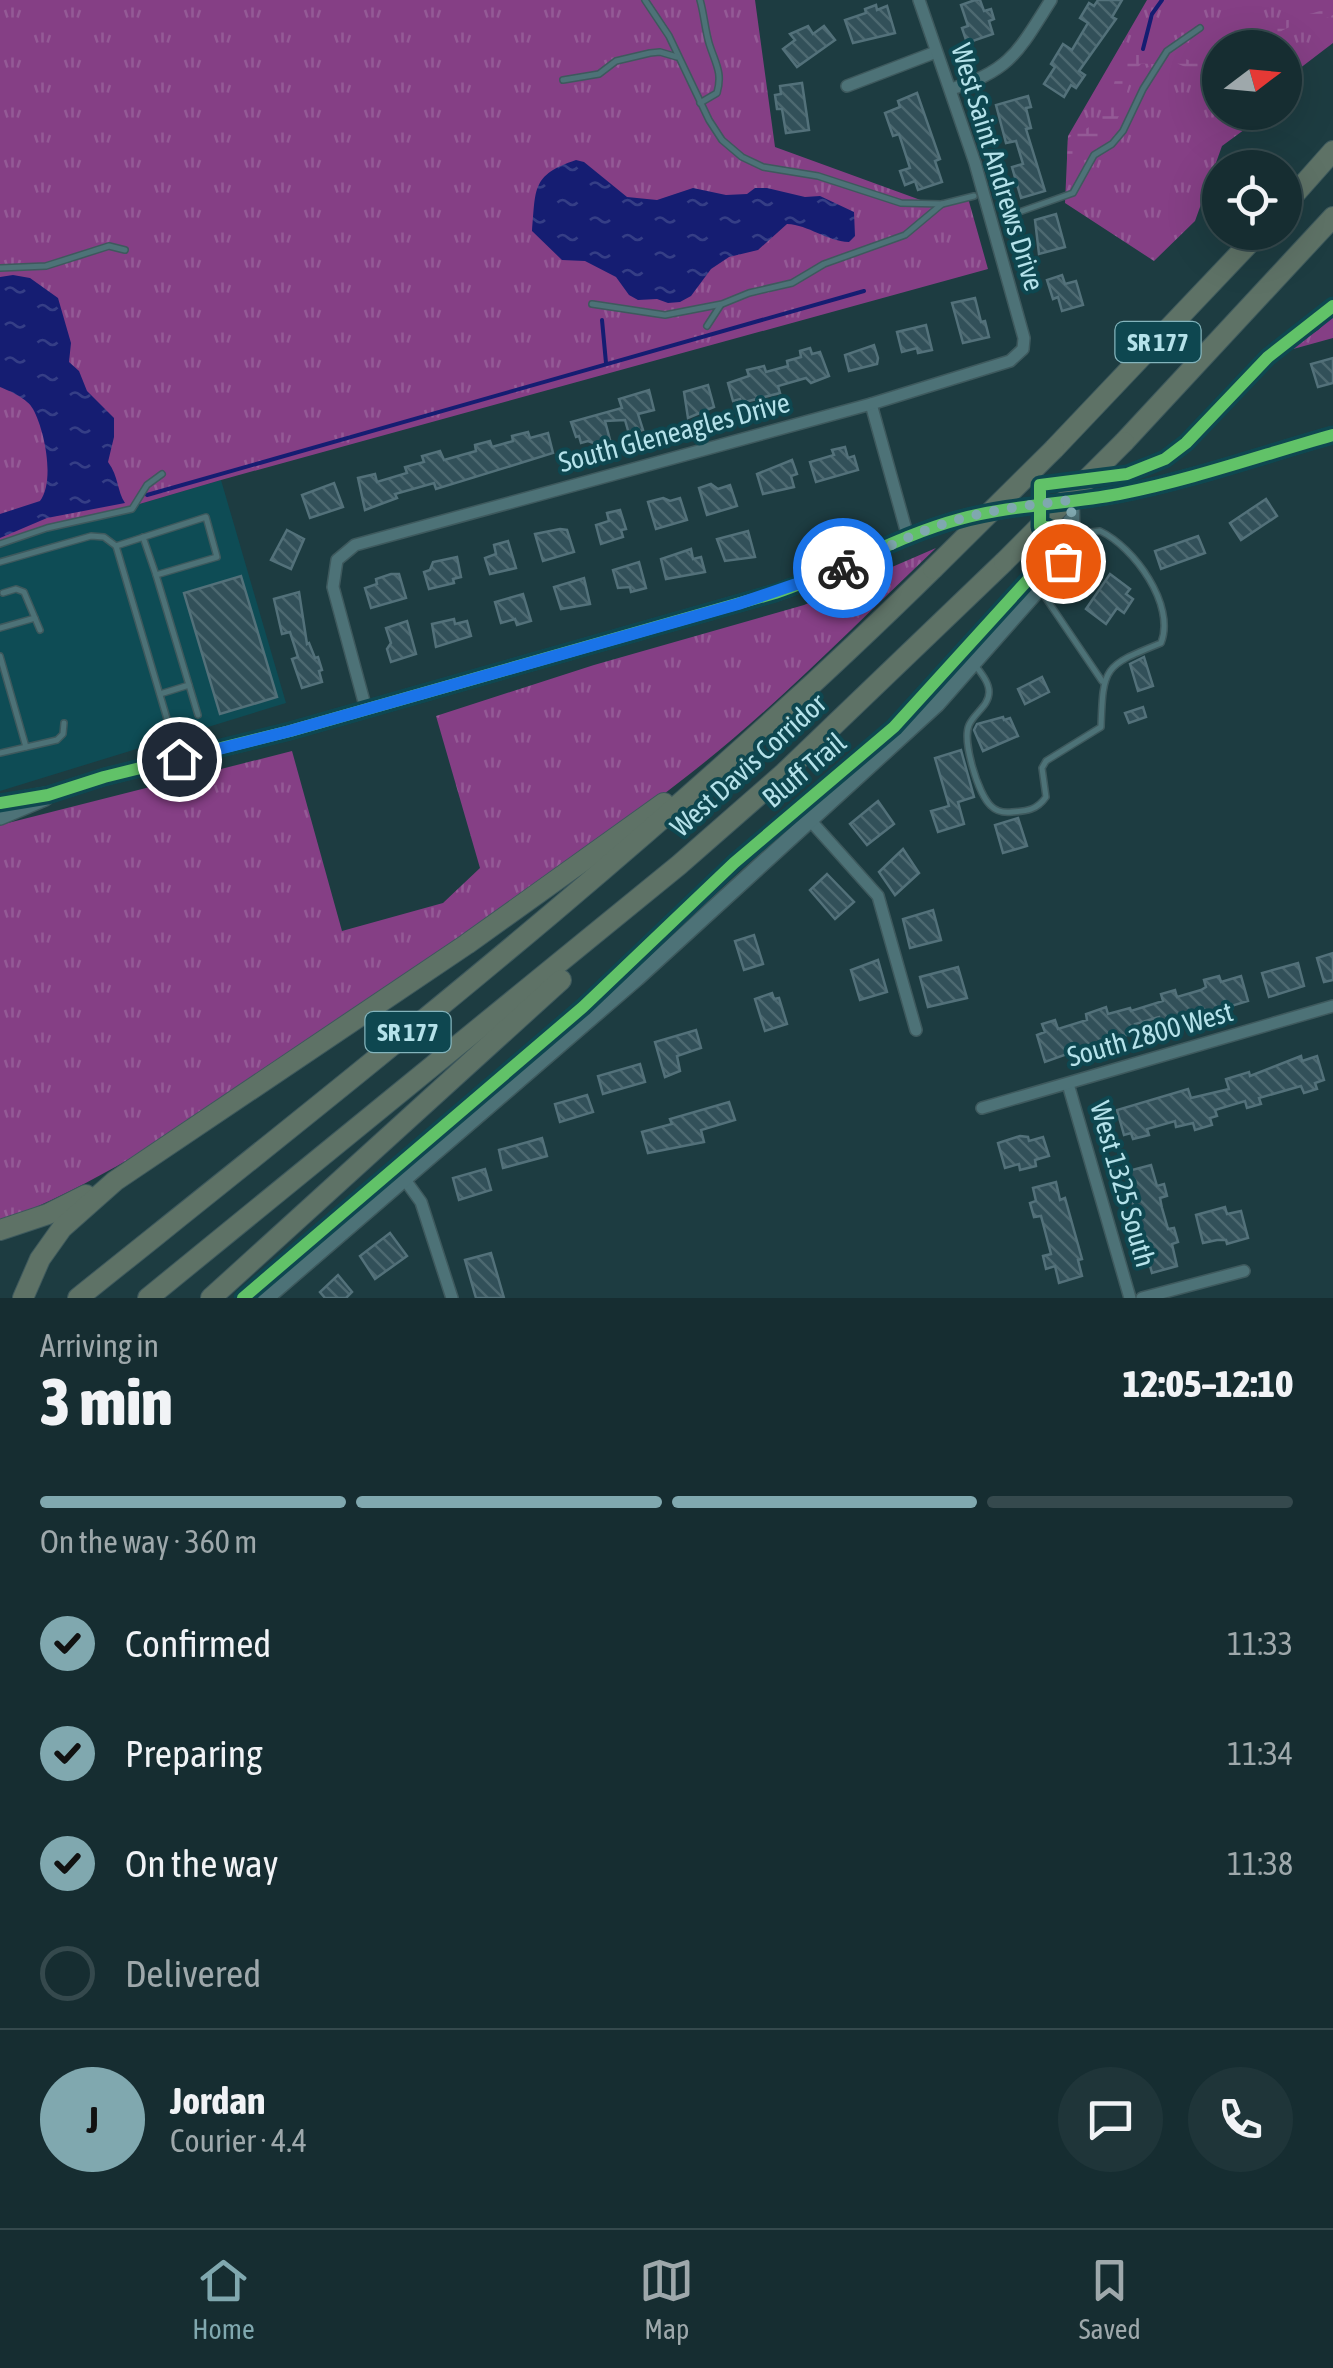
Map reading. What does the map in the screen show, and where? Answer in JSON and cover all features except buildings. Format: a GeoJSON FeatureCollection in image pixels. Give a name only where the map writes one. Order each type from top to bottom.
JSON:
{"type":"FeatureCollection","features":[{"type":"Feature","properties":{"kind":"highway"},"geometry":{"type":"LineString","coordinates":[[1302,185],[1333,150]]}},
{"type":"Feature","properties":{"kind":"highway","name":"West Davis Corridor"},"geometry":{"type":"LineString","coordinates":[[148,1298],[609,926],[754,797],[1004,562],[1124,442],[1333,217]]}},
{"type":"Feature","properties":{"kind":"highway","name":"West Davis Corridor"},"geometry":{"type":"LineString","coordinates":[[78,1298],[622,856],[732,758],[1054,448],[1243,250]]}},
{"type":"Feature","properties":{"kind":"highway"},"geometry":{"type":"LineString","coordinates":[[24,1298],[50,1243],[77,1212],[115,1181],[452,954],[732,758]]}},
{"type":"Feature","properties":{"kind":"highway"},"geometry":{"type":"LineString","coordinates":[[211,1298],[717,841],[754,797]]}},
{"type":"Feature","properties":{"kind":"highway"},"geometry":{"type":"LineString","coordinates":[[0,1230],[48,1214],[115,1181]]}},
{"type":"Feature","properties":{"kind":"main road"},"geometry":{"type":"LineString","coordinates":[[1,803],[48,795],[366,709],[790,588],[835,572],[908,537],[979,514],[1133,491],[1333,435]]}},
{"type":"Feature","properties":{"kind":"main road"},"geometry":{"type":"LineString","coordinates":[[266,1298],[638,978],[937,704],[1063,561],[1072,534],[1071,500]]}},
{"type":"Feature","properties":{"kind":"street","name":"West Saint Andrews Drive"},"geometry":{"type":"LineString","coordinates":[[920,0],[986,200],[1024,338],[1023,349]]}},
{"type":"Feature","properties":{"kind":"street"},"geometry":{"type":"LineString","coordinates":[[950,88],[1000,70],[1018,51],[1052,0]]}},
{"type":"Feature","properties":{"kind":"street"},"geometry":{"type":"LineString","coordinates":[[846,86],[936,52]]}},
{"type":"Feature","properties":{"kind":"street","name":"South Gleneagles Drive"},"geometry":{"type":"LineString","coordinates":[[366,709],[333,587],[336,560],[356,545],[871,404],[1010,362],[1023,349]]}},
{"type":"Feature","properties":{"kind":"street"},"geometry":{"type":"LineString","coordinates":[[871,404],[908,537]]}},
{"type":"Feature","properties":{"kind":"street"},"geometry":{"type":"LineString","coordinates":[[809,819],[878,896],[916,1030]]}},
{"type":"Feature","properties":{"kind":"street","name":"South 2800 West"},"geometry":{"type":"LineString","coordinates":[[982,1108],[1333,1006]]}},
{"type":"Feature","properties":{"kind":"street","name":"West 1325 South"},"geometry":{"type":"LineString","coordinates":[[1068,1084],[1130,1298]]}},
{"type":"Feature","properties":{"kind":"street"},"geometry":{"type":"LineString","coordinates":[[403,1177],[421,1202],[452,1298]]}},
{"type":"Feature","properties":{"kind":"street"},"geometry":{"type":"LineString","coordinates":[[1142,1298],[1244,1271]]}},
{"type":"Feature","properties":{"kind":"lane"},"geometry":{"type":"LineString","coordinates":[[645,0],[722,140],[742,156],[762,167],[818,176],[901,203],[942,204],[974,196]]}},
{"type":"Feature","properties":{"kind":"lane"},"geometry":{"type":"LineString","coordinates":[[700,0],[721,78],[716,93],[700,103]]}},
{"type":"Feature","properties":{"kind":"lane"},"geometry":{"type":"LineString","coordinates":[[1005,217],[1073,193],[1094,155],[1112,144],[1123,131],[1143,89],[1168,52],[1200,28]]}},
{"type":"Feature","properties":{"kind":"lane"},"geometry":{"type":"LineString","coordinates":[[563,80],[599,74],[616,61],[650,53],[677,57]]}},
{"type":"Feature","properties":{"kind":"lane"},"geometry":{"type":"LineString","coordinates":[[592,304],[665,315],[722,304],[750,292],[792,283],[824,264],[905,235],[942,204]]}},
{"type":"Feature","properties":{"kind":"lane"},"geometry":{"type":"LineString","coordinates":[[0,268],[46,266],[109,246],[125,250]]}},
{"type":"Feature","properties":{"kind":"lane"},"geometry":{"type":"LineString","coordinates":[[707,326],[722,304]]}},
{"type":"Feature","properties":{"kind":"lane"},"geometry":{"type":"LineString","coordinates":[[0,544],[47,528],[132,509],[147,485],[162,474]]}},
{"type":"Feature","properties":{"kind":"lane"},"geometry":{"type":"LineString","coordinates":[[116,546],[206,518],[217,557],[156,575]]}},
{"type":"Feature","properties":{"kind":"lane"},"geometry":{"type":"LineString","coordinates":[[1072,534],[1100,531],[1115,540],[1147,579],[1165,620],[1161,643],[1116,663],[1102,682]]}},
{"type":"Feature","properties":{"kind":"lane"},"geometry":{"type":"LineString","coordinates":[[0,562],[91,536],[104,537],[116,546],[179,759]]}},
{"type":"Feature","properties":{"kind":"lane"},"geometry":{"type":"LineString","coordinates":[[143,538],[198,714]]}},
{"type":"Feature","properties":{"kind":"lane"},"geometry":{"type":"LineString","coordinates":[[973,663],[990,689],[989,699],[968,726],[970,758],[981,792],[991,807],[1004,813],[1027,812],[1046,797],[1042,768],[1046,761],[1101,727],[1102,682],[1040,588]]}},
{"type":"Feature","properties":{"kind":"lane"},"geometry":{"type":"LineString","coordinates":[[2,593],[16,589],[24,592],[40,630]]}},
{"type":"Feature","properties":{"kind":"lane"},"geometry":{"type":"LineString","coordinates":[[0,628],[36,618]]}},
{"type":"Feature","properties":{"kind":"lane"},"geometry":{"type":"LineString","coordinates":[[0,656],[26,747]]}},
{"type":"Feature","properties":{"kind":"lane"},"geometry":{"type":"LineString","coordinates":[[160,694],[189,685]]}},
{"type":"Feature","properties":{"kind":"lane"},"geometry":{"type":"LineString","coordinates":[[0,753],[57,740],[63,734],[64,722]]}},
{"type":"Feature","properties":{"kind":"shaded area"},"geometry":{"type":"Polygon","coordinates":[[[221,480],[286,703],[0,791],[0,545],[221,480]]]}},
{"type":"Feature","properties":{"kind":"green space"},"geometry":{"type":"Polygon","coordinates":[[[0,0],[755,0],[775,147],[926,202],[968,198],[988,269],[221,480],[0,545],[0,0]]]}},
{"type":"Feature","properties":{"kind":"green space"},"geometry":{"type":"Polygon","coordinates":[[[1147,0],[1333,0],[1333,43],[1302,67],[1302,30],[1202,30],[1202,130],[1244,130],[1221,150],[1202,150],[1202,202],[1195,221],[1154,261],[1065,203],[1068,136],[1147,0]]]}},
{"type":"Feature","properties":{"kind":"green space"},"geometry":{"type":"Polygon","coordinates":[[[1333,6],[1333,15],[1324,19],[1271,30],[1282,22],[1333,6]]]}},
{"type":"Feature","properties":{"kind":"green space"},"geometry":{"type":"Polygon","coordinates":[[[1143,49],[1155,55],[1155,64],[1141,64],[1136,70],[1114,125],[1067,161],[1068,138],[1091,126],[1103,114],[1126,52],[1143,49]]]}},
{"type":"Feature","properties":{"kind":"green space"},"geometry":{"type":"Polygon","coordinates":[[[1177,56],[1202,65],[1202,75],[1201,74],[1174,62],[1177,56]]]}},
{"type":"Feature","properties":{"kind":"green space"},"geometry":{"type":"Polygon","coordinates":[[[1333,315],[1333,338],[1286,351],[1318,330],[1333,315]]]}},
{"type":"Feature","properties":{"kind":"green space"},"geometry":{"type":"Polygon","coordinates":[[[936,548],[755,720],[605,838],[174,1132],[89,1181],[0,1222],[0,825],[292,751],[342,931],[443,903],[480,868],[436,716],[594,665],[804,605],[936,548]]]}},
{"type":"Feature","properties":{"kind":"water"},"geometry":{"type":"Polygon","coordinates":[[[576,160],[584,162],[627,197],[657,200],[693,188],[726,195],[767,188],[805,197],[820,196],[854,212],[855,236],[849,242],[841,241],[787,224],[758,250],[729,257],[711,269],[691,296],[680,302],[638,300],[629,295],[616,277],[585,261],[562,260],[532,231],[536,194],[543,178],[576,160]]]}},
{"type":"Feature","properties":{"kind":"water"},"geometry":{"type":"Polygon","coordinates":[[[0,277],[30,278],[58,298],[71,343],[69,362],[79,371],[87,391],[114,418],[108,462],[125,503],[47,518],[0,538],[0,514],[40,501],[48,469],[41,430],[31,405],[0,387],[0,277]]]}},
{"type":"Feature","properties":{"kind":"waterway"},"geometry":{"type":"LineString","coordinates":[[1143,49],[1152,14],[1162,0]]}},
{"type":"Feature","properties":{"kind":"waterway"},"geometry":{"type":"LineString","coordinates":[[147,495],[864,291]]}},
{"type":"Feature","properties":{"kind":"waterway"},"geometry":{"type":"LineString","coordinates":[[602,320],[606,363]]}},
{"type":"Feature","properties":{"kind":"cycle path","name":"Bluff Trail"},"geometry":{"type":"LineString","coordinates":[[243,1298],[583,1007],[734,863],[894,727],[1056,549],[1055,533],[1040,527],[1040,485],[1127,474],[1165,459],[1186,443],[1268,357],[1333,306]]}},
{"type":"Feature","properties":{"kind":"cycle path"},"geometry":{"type":"LineString","coordinates":[[0,803],[48,795],[104,777],[290,731],[775,593],[960,519],[1146,488],[1333,435]]}},
{"type":"Feature","properties":{"kind":"way so far"},"geometry":{"type":"LineString","coordinates":[[843,568],[908,537],[956,520],[1071,500],[1071,544],[1063,561]]}},
{"type":"Feature","properties":{"kind":"route"},"geometry":{"type":"LineString","coordinates":[[179,759],[738,604],[843,568]]}}]}
